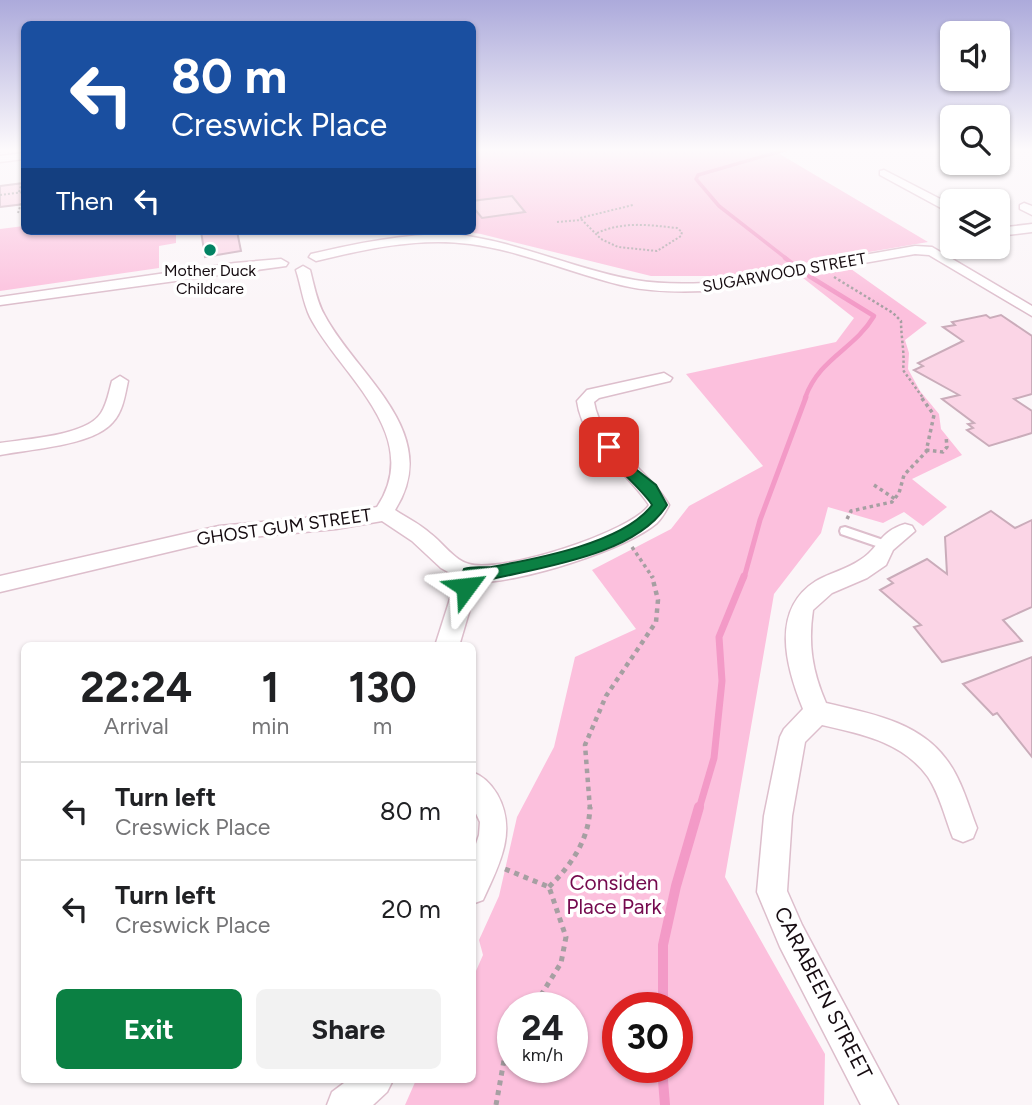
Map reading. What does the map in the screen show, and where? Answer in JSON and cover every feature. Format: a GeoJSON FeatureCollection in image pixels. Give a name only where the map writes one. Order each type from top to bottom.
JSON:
{"type":"FeatureCollection","features":[{"type":"Feature","properties":{"kind":"street"},"geometry":{"type":"LineString","coordinates":[[1010,231],[1032,228]]}},
{"type":"Feature","properties":{"kind":"street","name":"SUGARWOOD STREET"},"geometry":{"type":"LineString","coordinates":[[0,301],[300,260],[408,241],[454,238],[490,244],[626,283],[682,288],[705,287],[915,250],[932,251],[940,248]]}},
{"type":"Feature","properties":{"kind":"street"},"geometry":{"type":"LineString","coordinates":[[932,251],[1032,312]]}},
{"type":"Feature","properties":{"kind":"street","name":"GHOST GUM STREET"},"geometry":{"type":"LineString","coordinates":[[0,584],[219,533],[346,521],[384,512],[393,498],[401,466],[390,417],[317,316],[300,260]]}},
{"type":"Feature","properties":{"kind":"street"},"geometry":{"type":"LineString","coordinates":[[384,512],[422,537],[451,563],[469,574],[488,573],[578,552],[622,535],[650,518],[659,505],[650,489],[628,470],[609,447],[584,411],[585,401],[593,394],[664,378]]}},
{"type":"Feature","properties":{"kind":"street"},"geometry":{"type":"LineString","coordinates":[[0,449],[93,429],[107,420],[120,381]]}},
{"type":"Feature","properties":{"kind":"street"},"geometry":{"type":"LineString","coordinates":[[895,538],[879,559],[859,572],[824,587],[802,606],[796,636],[797,664],[817,712],[895,734],[919,748],[937,769],[963,828]]}},
{"type":"Feature","properties":{"kind":"street"},"geometry":{"type":"LineString","coordinates":[[448,642],[469,574]]}},
{"type":"Feature","properties":{"kind":"street","name":"CARABEEN STREET"},"geometry":{"type":"LineString","coordinates":[[817,712],[793,737],[778,816],[772,892],[791,936],[880,1105]]}},
{"type":"Feature","properties":{"kind":"street"},"geometry":{"type":"LineString","coordinates":[[476,790],[489,806],[496,823],[486,862],[476,881]]}},
{"type":"Feature","properties":{"kind":"street"},"geometry":{"type":"LineString","coordinates":[[345,1105],[371,1083]]}},
{"type":"Feature","properties":{"kind":"lane"},"geometry":{"type":"LineString","coordinates":[[845,531],[895,538]]}},
{"type":"Feature","properties":{"kind":"path"},"geometry":{"type":"LineString","coordinates":[[18,213],[21,203]]}},
{"type":"Feature","properties":{"kind":"path"},"geometry":{"type":"LineString","coordinates":[[581,220],[581,216],[633,205]]}},
{"type":"Feature","properties":{"kind":"path"},"geometry":{"type":"LineString","coordinates":[[557,222],[581,220],[608,244],[652,251],[673,242],[682,232],[677,228],[629,223],[612,225],[597,233]]}},
{"type":"Feature","properties":{"kind":"path"},"geometry":{"type":"LineString","coordinates":[[819,266],[901,321],[901,339],[905,355],[903,370],[934,415],[926,450],[904,475],[900,494],[895,499],[851,512],[845,531]]}},
{"type":"Feature","properties":{"kind":"path"},"geometry":{"type":"LineString","coordinates":[[926,450],[943,452],[948,440],[946,436]]}},
{"type":"Feature","properties":{"kind":"path"},"geometry":{"type":"LineString","coordinates":[[874,485],[895,499]]}},
{"type":"Feature","properties":{"kind":"path"},"geometry":{"type":"LineString","coordinates":[[548,887],[570,868],[585,842],[590,786],[584,747],[595,719],[636,651],[653,632],[659,611],[652,571],[622,535]]}},
{"type":"Feature","properties":{"kind":"path"},"geometry":{"type":"LineString","coordinates":[[486,862],[548,887],[566,937],[561,963],[543,992]]}},
{"type":"Feature","properties":{"kind":"path"},"geometry":{"type":"LineString","coordinates":[[496,1105],[500,1083]]}},
{"type":"Feature","properties":{"kind":"green space"},"geometry":{"type":"Polygon","coordinates":[[[476,202],[860,202],[928,242],[728,276],[651,276],[476,233],[476,202]]]}},
{"type":"Feature","properties":{"kind":"green space"},"geometry":{"type":"Polygon","coordinates":[[[21,226],[21,235],[176,235],[176,243],[159,246],[159,268],[0,291],[0,229],[21,226]]]}},
{"type":"Feature","properties":{"kind":"green space","name":"Considen Place Park"},"geometry":{"type":"Polygon","coordinates":[[[851,269],[927,323],[905,340],[909,353],[908,369],[920,391],[939,414],[941,429],[962,455],[912,479],[947,507],[923,526],[904,512],[883,523],[828,507],[821,533],[774,594],[725,877],[825,1054],[824,1105],[405,1105],[415,1083],[476,1083],[476,971],[483,955],[479,940],[499,896],[517,817],[554,747],[575,657],[636,629],[592,570],[671,529],[689,506],[763,466],[686,374],[836,342],[854,318],[803,278],[851,269]]]}},
{"type":"Feature","properties":{"kind":"building"},"geometry":{"type":"Polygon","coordinates":[[[0,202],[21,202],[21,204],[0,207],[0,202]]]}},
{"type":"Feature","properties":{"kind":"building"},"geometry":{"type":"Polygon","coordinates":[[[476,202],[517,202],[525,212],[482,218],[476,211],[476,202]]]}},
{"type":"Feature","properties":{"kind":"building"},"geometry":{"type":"Polygon","coordinates":[[[202,235],[238,235],[241,251],[205,257],[202,235]]]}},
{"type":"Feature","properties":{"kind":"building"},"geometry":{"type":"Polygon","coordinates":[[[986,315],[990,318],[1001,315],[1032,336],[1032,394],[1014,399],[1032,411],[1032,433],[989,446],[967,430],[973,428],[968,424],[974,423],[942,399],[959,395],[914,370],[923,366],[918,363],[963,341],[943,327],[955,325],[952,322],[986,315]]]}},
{"type":"Feature","properties":{"kind":"building"},"geometry":{"type":"Polygon","coordinates":[[[991,511],[1015,528],[1032,520],[1032,607],[1003,620],[1022,641],[942,662],[914,627],[921,625],[880,590],[893,583],[888,579],[927,559],[947,574],[945,537],[991,511]]]}},
{"type":"Feature","properties":{"kind":"building"},"geometry":{"type":"Polygon","coordinates":[[[1032,657],[1032,757],[997,713],[993,715],[963,684],[1032,657]]]}},
{"type":"Feature","properties":{"kind":"waterway"},"geometry":{"type":"LineString","coordinates":[[715,202],[787,259]]}},
{"type":"Feature","properties":{"kind":"waterway"},"geometry":{"type":"LineString","coordinates":[[785,258],[793,264]]}},
{"type":"Feature","properties":{"kind":"waterway"},"geometry":{"type":"LineString","coordinates":[[805,398],[819,373],[866,328],[874,316],[809,276]]}},
{"type":"Feature","properties":{"kind":"waterway"},"geometry":{"type":"LineString","coordinates":[[744,578],[760,520],[806,397]]}},
{"type":"Feature","properties":{"kind":"waterway"},"geometry":{"type":"LineString","coordinates":[[699,809],[714,758],[722,681],[719,637],[744,576]]}},
{"type":"Feature","properties":{"kind":"waterway"},"geometry":{"type":"LineString","coordinates":[[663,992],[663,945],[676,886],[699,807]]}},
{"type":"Feature","properties":{"kind":"waterway"},"geometry":{"type":"LineString","coordinates":[[663,1083],[665,1105]]}},
{"type":"Feature","properties":{"kind":"place","name":"Mother Duck Childcare"},"geometry":{"type":"Point","coordinates":[210,250]}},
{"type":"Feature","properties":{"kind":"route"},"geometry":{"type":"LineString","coordinates":[[466,587],[469,574],[488,573],[578,552],[622,535],[650,518],[659,505],[650,489],[628,470],[609,447]]}}]}
